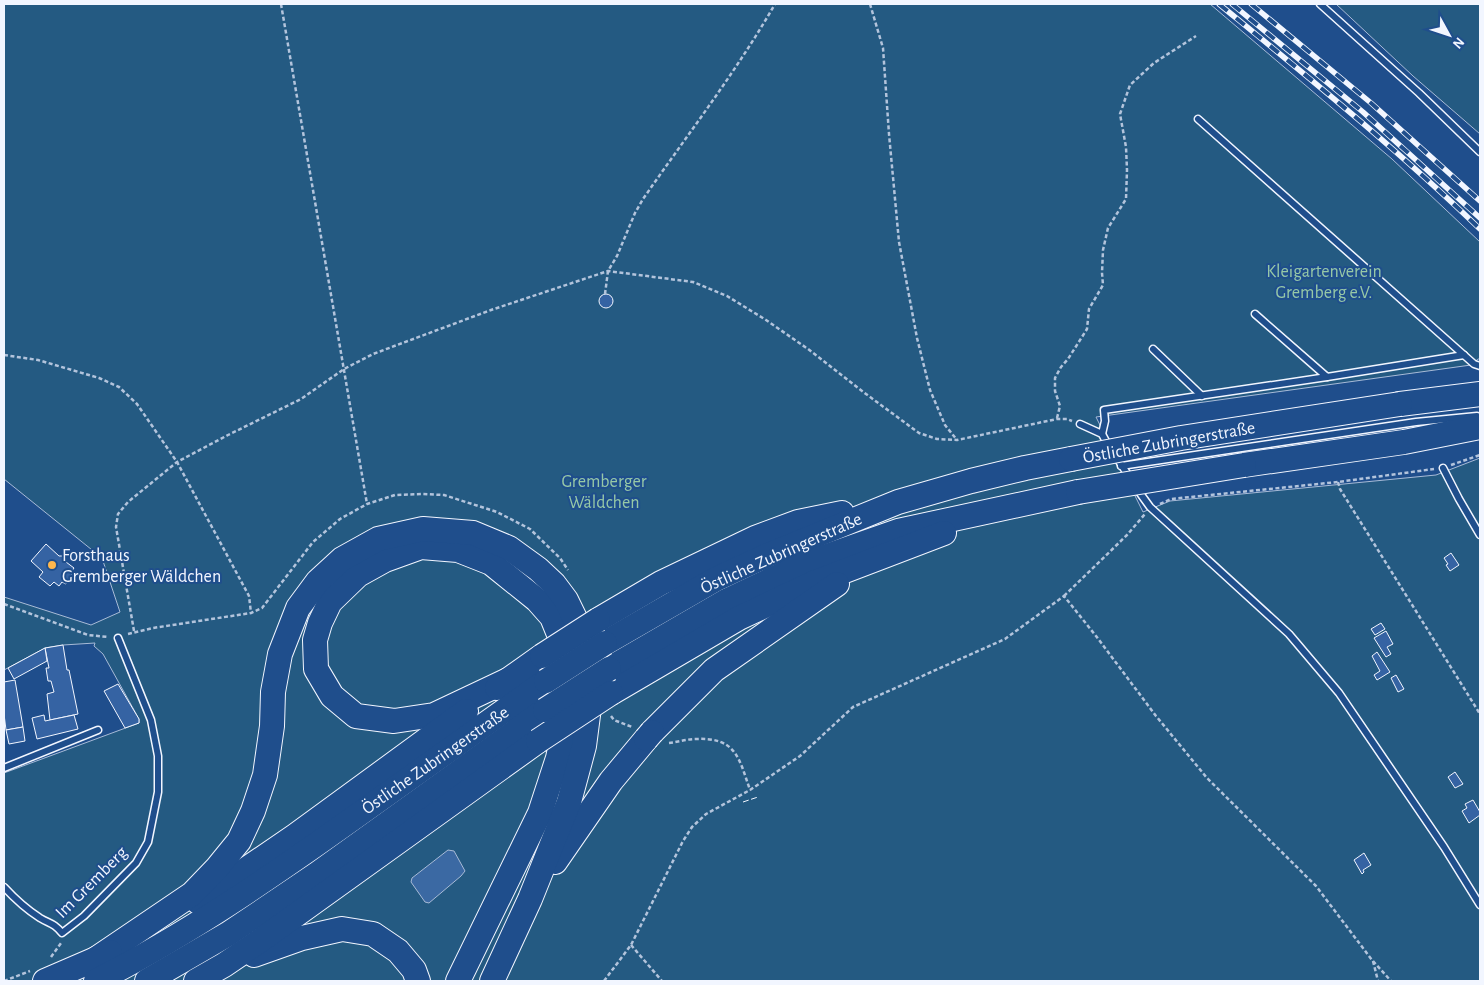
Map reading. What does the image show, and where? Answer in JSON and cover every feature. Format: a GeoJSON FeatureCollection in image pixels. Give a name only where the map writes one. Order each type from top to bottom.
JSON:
{"type":"FeatureCollection","features":[{"type":"Feature","properties":{"kind":"highway","name":"Östliche Zubringerstraße"},"geometry":{"type":"LineString","coordinates":[[96,970],[137,960],[237,899],[546,681],[605,643],[716,579],[768,554],[898,502],[1025,468],[1181,438],[1400,404],[1480,394]]}},
{"type":"Feature","properties":{"kind":"highway","name":"Östliche Zubringerstraße"},"geometry":{"type":"LineString","coordinates":[[147,981],[228,934],[317,874],[545,710],[609,669],[728,600],[804,564],[898,531],[1078,492],[1244,464],[1404,442],[1480,427]]}},
{"type":"Feature","properties":{"kind":"highway"},"geometry":{"type":"LineString","coordinates":[[45,981],[96,970],[295,836],[542,656],[598,620],[661,584],[755,538],[798,522],[898,502]]}},
{"type":"Feature","properties":{"kind":"highway"},"geometry":{"type":"LineString","coordinates":[[196,981],[224,965],[538,741],[611,693],[739,618],[813,583],[1014,506]]}},
{"type":"Feature","properties":{"kind":"highway"},"geometry":{"type":"LineString","coordinates":[[96,970],[192,894],[218,868],[239,841],[265,776],[272,726],[273,692],[280,654],[298,608],[318,581],[342,559],[378,539],[423,529],[473,533],[509,548],[538,569],[554,584],[566,600],[585,639],[592,666],[584,746],[569,802],[530,899],[492,981]]}},
{"type":"Feature","properties":{"kind":"highway"},"geometry":{"type":"LineString","coordinates":[[458,981],[540,813],[558,758],[564,730],[567,695],[565,649],[552,618],[538,600],[491,563],[458,550],[421,547],[385,560],[358,576],[330,602],[320,623],[315,640],[316,669],[332,696],[356,716],[394,722],[434,715],[508,680]]}},
{"type":"Feature","properties":{"kind":"highway"},"geometry":{"type":"LineString","coordinates":[[530,899],[611,781],[649,735],[714,670],[865,564]]}},
{"type":"Feature","properties":{"kind":"highway"},"geometry":{"type":"LineString","coordinates":[[224,965],[302,938],[342,930],[373,934],[398,952],[414,970],[418,981]]}},
{"type":"Feature","properties":{"kind":"lane"},"geometry":{"type":"LineString","coordinates":[[1320,4],[1419,93],[1480,152]]}},
{"type":"Feature","properties":{"kind":"lane"},"geometry":{"type":"LineString","coordinates":[[1198,119],[1474,364],[1480,366]]}},
{"type":"Feature","properties":{"kind":"lane"},"geometry":{"type":"LineString","coordinates":[[1255,314],[1327,377]]}},
{"type":"Feature","properties":{"kind":"lane"},"geometry":{"type":"LineString","coordinates":[[1153,349],[1202,396]]}},
{"type":"Feature","properties":{"kind":"lane"},"geometry":{"type":"LineString","coordinates":[[1102,434],[1105,421],[1104,410],[1464,355]]}},
{"type":"Feature","properties":{"kind":"lane"},"geometry":{"type":"LineString","coordinates":[[1121,466],[1406,424],[1480,416]]}},
{"type":"Feature","properties":{"kind":"lane"},"geometry":{"type":"LineString","coordinates":[[1080,424],[1102,434],[1150,508],[1289,634],[1339,693],[1444,847],[1480,906]]}},
{"type":"Feature","properties":{"kind":"lane"},"geometry":{"type":"LineString","coordinates":[[1443,468],[1480,535]]}},
{"type":"Feature","properties":{"kind":"lane","name":"Im Gremberg"},"geometry":{"type":"LineString","coordinates":[[4,887],[18,902],[40,918],[55,924],[62,933],[84,916],[136,863],[148,842],[158,792],[158,756],[151,720],[118,638]]}},
{"type":"Feature","properties":{"kind":"lane"},"geometry":{"type":"LineString","coordinates":[[4,768],[98,730]]}},
{"type":"Feature","properties":{"kind":"path"},"geometry":{"type":"LineString","coordinates":[[4,604],[88,635],[118,638],[134,631],[251,613],[262,608],[312,542],[340,519],[367,504],[281,4]]}},
{"type":"Feature","properties":{"kind":"path"},"geometry":{"type":"LineString","coordinates":[[605,294],[608,271],[617,256],[643,198],[722,89],[754,41],[775,4]]}},
{"type":"Feature","properties":{"kind":"path"},"geometry":{"type":"LineString","coordinates":[[870,4],[883,48],[889,134],[900,242],[917,338],[930,390],[945,425],[956,440]]}},
{"type":"Feature","properties":{"kind":"path"},"geometry":{"type":"LineString","coordinates":[[1056,418],[1060,406],[1054,391],[1055,378],[1087,329],[1089,309],[1104,285],[1103,250],[1108,228],[1126,200],[1126,147],[1120,114],[1130,85],[1154,63],[1196,36]]}},
{"type":"Feature","properties":{"kind":"path"},"geometry":{"type":"LineString","coordinates":[[134,631],[116,527],[118,514],[128,502],[177,462],[301,399],[344,369],[373,354],[449,325],[608,271],[693,282],[727,296],[808,349],[919,433],[937,439],[956,440],[1056,418],[1067,419],[1080,424]]}},
{"type":"Feature","properties":{"kind":"path"},"geometry":{"type":"LineString","coordinates":[[4,355],[38,360],[99,378],[119,387],[137,404],[177,462],[249,596],[251,613]]}},
{"type":"Feature","properties":{"kind":"path"},"geometry":{"type":"LineString","coordinates":[[604,981],[631,945],[683,841],[692,827],[706,814],[750,790],[800,756],[853,707],[1004,639],[1064,596],[1137,524],[1150,508],[1171,499],[1338,482],[1443,468],[1480,455]]}},
{"type":"Feature","properties":{"kind":"path"},"geometry":{"type":"LineString","coordinates":[[1338,482],[1340,489],[1480,714]]}},
{"type":"Feature","properties":{"kind":"path"},"geometry":{"type":"LineString","coordinates":[[1064,596],[1156,716],[1207,778],[1316,886],[1372,960],[1391,981]]}},
{"type":"Feature","properties":{"kind":"path"},"geometry":{"type":"LineString","coordinates":[[631,945],[662,981]]}},
{"type":"Feature","properties":{"kind":"path"},"geometry":{"type":"LineString","coordinates":[[1372,960],[1378,981]]}},
{"type":"Feature","properties":{"kind":"path"},"geometry":{"type":"LineString","coordinates":[[4,981],[8,980]]}},
{"type":"Feature","properties":{"kind":"green space","name":"Gremberger Wäldchen"},"geometry":{"type":"Polygon","coordinates":[[[4,4],[1210,4],[1392,159],[1480,242],[1480,359],[1471,365],[1096,417],[1143,512],[1170,501],[1436,475],[1480,458],[1480,981],[4,981],[4,773],[139,723],[139,719],[103,654],[94,646],[95,643],[45,648],[4,670],[4,597],[91,625],[120,612],[102,558],[4,479],[4,4]]]}},
{"type":"Feature","properties":{"kind":"green space"},"geometry":{"type":"Polygon","coordinates":[[[1336,4],[1480,4],[1480,134],[1413,76],[1336,4]]]}},
{"type":"Feature","properties":{"kind":"shaded area"},"geometry":{"type":"Polygon","coordinates":[[[448,850],[454,851],[465,871],[429,903],[425,902],[411,882],[412,878],[448,850]]]}},
{"type":"Feature","properties":{"kind":"building"},"geometry":{"type":"Polygon","coordinates":[[[603,294],[609,294],[613,301],[609,308],[603,308],[599,304],[599,298],[603,294]]]}},
{"type":"Feature","properties":{"kind":"building","name":"Forsthaus Gremberger Wäldchen"},"geometry":{"type":"Polygon","coordinates":[[[46,544],[59,556],[65,556],[66,562],[74,568],[71,572],[73,576],[66,584],[62,582],[59,586],[54,582],[50,586],[39,577],[43,572],[31,561],[46,544]]]}},
{"type":"Feature","properties":{"kind":"building"},"geometry":{"type":"Polygon","coordinates":[[[1451,553],[1459,565],[1450,571],[1444,558],[1451,553]]]}},
{"type":"Feature","properties":{"kind":"building"},"geometry":{"type":"Polygon","coordinates":[[[1381,623],[1385,629],[1375,635],[1371,629],[1381,623]]]}},
{"type":"Feature","properties":{"kind":"building"},"geometry":{"type":"Polygon","coordinates":[[[1386,631],[1393,644],[1387,647],[1391,654],[1386,657],[1374,638],[1386,631]]]}},
{"type":"Feature","properties":{"kind":"building"},"geometry":{"type":"Polygon","coordinates":[[[63,645],[78,714],[50,720],[47,694],[54,692],[51,681],[48,681],[46,668],[49,668],[45,648],[63,645]]]}},
{"type":"Feature","properties":{"kind":"building"},"geometry":{"type":"Polygon","coordinates":[[[45,648],[47,661],[14,679],[8,668],[45,648]]]}},
{"type":"Feature","properties":{"kind":"building"},"geometry":{"type":"Polygon","coordinates":[[[1377,652],[1390,672],[1377,680],[1374,675],[1380,671],[1372,656],[1377,652]]]}},
{"type":"Feature","properties":{"kind":"building"},"geometry":{"type":"Polygon","coordinates":[[[1396,675],[1404,689],[1398,692],[1391,678],[1396,675]]]}},
{"type":"Feature","properties":{"kind":"building"},"geometry":{"type":"Polygon","coordinates":[[[15,680],[23,727],[6,730],[4,682],[15,680]]]}},
{"type":"Feature","properties":{"kind":"building"},"geometry":{"type":"Polygon","coordinates":[[[118,684],[139,719],[139,723],[125,728],[104,691],[118,684]]]}},
{"type":"Feature","properties":{"kind":"building"},"geometry":{"type":"Polygon","coordinates":[[[44,715],[45,721],[74,715],[78,729],[37,739],[32,718],[44,715]]]}},
{"type":"Feature","properties":{"kind":"building"},"geometry":{"type":"Polygon","coordinates":[[[23,727],[25,741],[9,744],[6,730],[23,727]]]}},
{"type":"Feature","properties":{"kind":"building"},"geometry":{"type":"Polygon","coordinates":[[[1455,772],[1463,784],[1455,788],[1448,777],[1455,772]]]}},
{"type":"Feature","properties":{"kind":"building"},"geometry":{"type":"Polygon","coordinates":[[[1473,800],[1480,815],[1469,823],[1462,811],[1467,808],[1465,804],[1473,800]]]}},
{"type":"Feature","properties":{"kind":"building"},"geometry":{"type":"Polygon","coordinates":[[[1364,853],[1371,865],[1363,870],[1362,874],[1354,860],[1364,853]]]}},
{"type":"Feature","properties":{"kind":"railway"},"geometry":{"type":"LineString","coordinates":[[1219,4],[1384,142],[1480,229]]}},
{"type":"Feature","properties":{"kind":"railway"},"geometry":{"type":"LineString","coordinates":[[1232,4],[1363,112],[1480,218]]}},
{"type":"Feature","properties":{"kind":"railway"},"geometry":{"type":"LineString","coordinates":[[1251,4],[1371,103],[1480,201]]}},
{"type":"Feature","properties":{"kind":"fence"},"geometry":{"type":"LineString","coordinates":[[743,802],[758,797]]}},
{"type":"Feature","properties":{"kind":"place","name":"Forsthaus Gremberger Wäldchen"},"geometry":{"type":"Point","coordinates":[52,565]}},
{"type":"Feature","properties":{"kind":"park label","name":"Kleigartenverein Gremberg e.V."},"geometry":{"type":"Point","coordinates":[1324,281]}}]}
